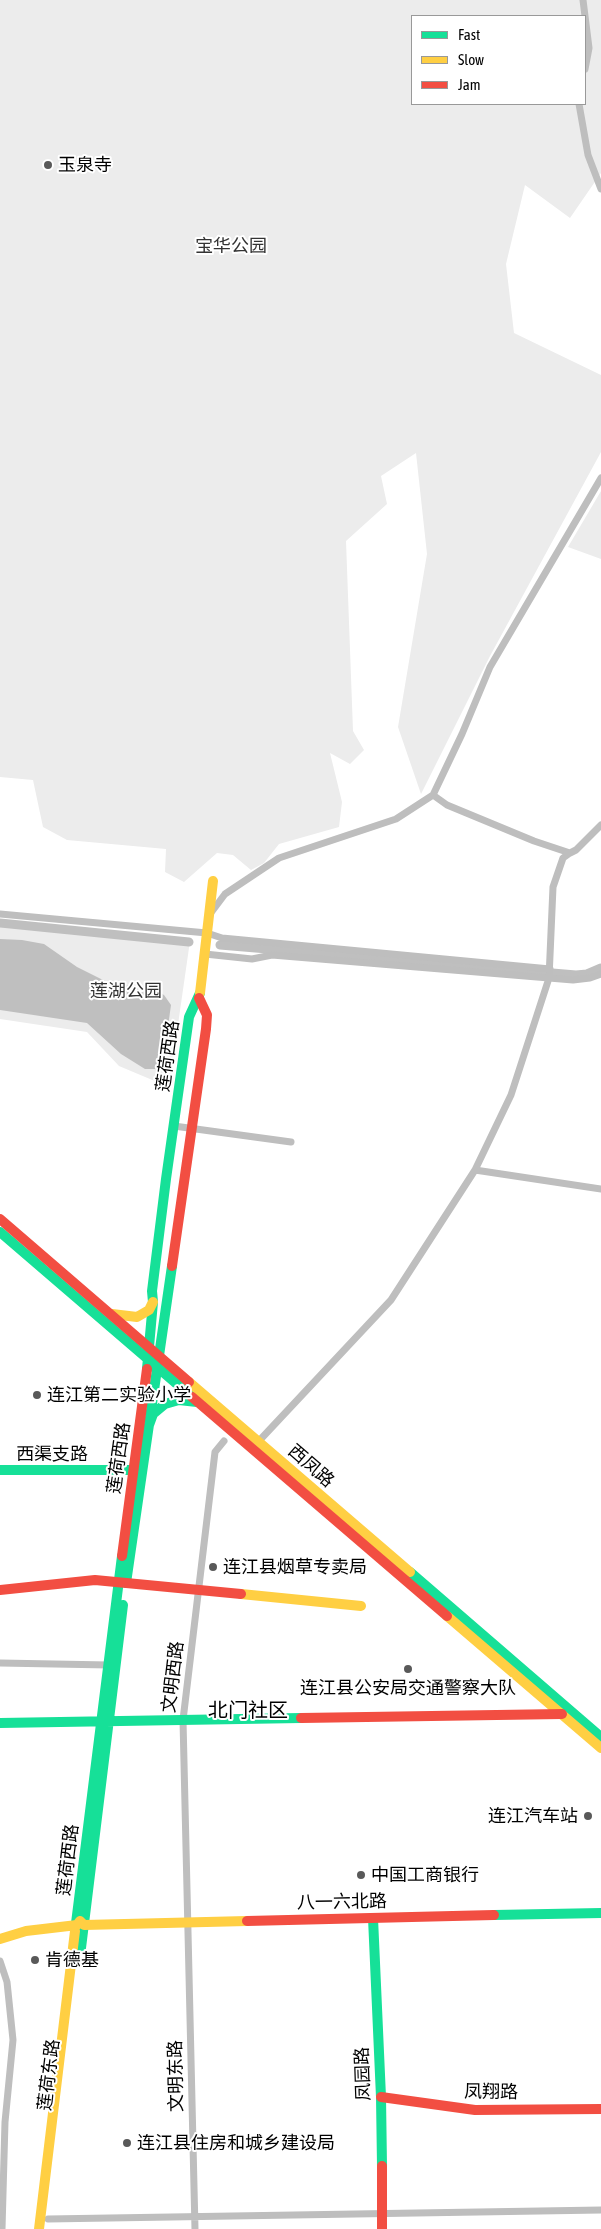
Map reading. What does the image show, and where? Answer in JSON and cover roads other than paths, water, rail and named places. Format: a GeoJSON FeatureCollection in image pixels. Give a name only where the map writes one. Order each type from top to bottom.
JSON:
{"type":"FeatureCollection","features":[{"type":"Feature","properties":{"kind":"main road","name":"莲荷西路"},"geometry":{"type":"LineString","coordinates":[[80,1925],[148,1359],[153,1302],[152,1291],[189,1017],[199,998],[214,881]]}},
{"type":"Feature","properties":{"kind":"main road","name":"莲荷西路"},"geometry":{"type":"LineString","coordinates":[[106,1721],[108,1665],[158,1368],[207,1019],[199,998]]}},
{"type":"Feature","properties":{"kind":"main road","name":"西凤路"},"geometry":{"type":"LineString","coordinates":[[0,1220],[601,1737]]}},
{"type":"Feature","properties":{"kind":"main road","name":"西凤路"},"geometry":{"type":"LineString","coordinates":[[0,1232],[601,1748]]}},
{"type":"Feature","properties":{"kind":"main road"},"geometry":{"type":"LineString","coordinates":[[109,1314],[137,1317],[149,1310],[153,1302],[167,1304]]}},
{"type":"Feature","properties":{"kind":"main road"},"geometry":{"type":"LineString","coordinates":[[148,1425],[153,1414],[165,1404],[179,1400],[196,1402]]}},
{"type":"Feature","properties":{"kind":"main road","name":"西渠支路"},"geometry":{"type":"LineString","coordinates":[[0,1470],[134,1470]]}},
{"type":"Feature","properties":{"kind":"main road"},"geometry":{"type":"LineString","coordinates":[[0,1590],[86,1580],[361,1606]]}},
{"type":"Feature","properties":{"kind":"main road"},"geometry":{"type":"LineString","coordinates":[[0,1723],[562,1714]]}},
{"type":"Feature","properties":{"kind":"main road","name":"八一六北路"},"geometry":{"type":"LineString","coordinates":[[0,1939],[26,1931],[80,1925],[601,1913]]}},
{"type":"Feature","properties":{"kind":"main road","name":"凤园路"},"geometry":{"type":"LineString","coordinates":[[373,1918],[381,2096],[382,2229]]}},
{"type":"Feature","properties":{"kind":"main road","name":"莲荷东路"},"geometry":{"type":"LineString","coordinates":[[47,2224],[80,1925]]}},
{"type":"Feature","properties":{"kind":"main road","name":"莲荷东路"},"geometry":{"type":"LineString","coordinates":[[39,2229],[80,1925]]}},
{"type":"Feature","properties":{"kind":"main road","name":"凤翔路"},"geometry":{"type":"LineString","coordinates":[[381,2096],[475,2110],[601,2109]]}},
{"type":"Feature","properties":{"kind":"street"},"geometry":{"type":"LineString","coordinates":[[583,0],[585,15]]}},
{"type":"Feature","properties":{"kind":"street"},"geometry":{"type":"LineString","coordinates":[[586,24],[589,48],[586,64]]}},
{"type":"Feature","properties":{"kind":"street"},"geometry":{"type":"LineString","coordinates":[[579,105],[588,155],[601,189]]}},
{"type":"Feature","properties":{"kind":"street"},"geometry":{"type":"LineString","coordinates":[[209,914],[225,894],[279,858],[396,819],[432,795],[462,734],[490,667],[601,478]]}},
{"type":"Feature","properties":{"kind":"street"},"geometry":{"type":"LineString","coordinates":[[432,795],[446,805],[534,841],[570,853]]}},
{"type":"Feature","properties":{"kind":"street"},"geometry":{"type":"LineString","coordinates":[[258,1442],[391,1300],[475,1170],[511,1096],[549,978],[553,887],[563,858],[576,850],[601,825]]}},
{"type":"Feature","properties":{"kind":"street"},"geometry":{"type":"LineString","coordinates":[[0,914],[207,933],[222,938],[550,969]]}},
{"type":"Feature","properties":{"kind":"street"},"geometry":{"type":"LineString","coordinates":[[205,954],[252,959],[272,955],[578,980],[601,974]]}},
{"type":"Feature","properties":{"kind":"street"},"geometry":{"type":"LineString","coordinates":[[174,1126],[291,1142]]}},
{"type":"Feature","properties":{"kind":"street"},"geometry":{"type":"LineString","coordinates":[[475,1170],[601,1188]]}},
{"type":"Feature","properties":{"kind":"street","name":"文明西路"},"geometry":{"type":"LineString","coordinates":[[187,1922],[183,1720],[215,1452],[224,1440]]}},
{"type":"Feature","properties":{"kind":"street"},"geometry":{"type":"LineString","coordinates":[[0,1663],[108,1665]]}},
{"type":"Feature","properties":{"kind":"street","name":"文明东路"},"geometry":{"type":"LineString","coordinates":[[187,1922],[194,2229]]}},
{"type":"Feature","properties":{"kind":"street"},"geometry":{"type":"LineString","coordinates":[[0,1961],[7,1982],[13,2040],[5,2122],[2,2229]]}},
{"type":"Feature","properties":{"kind":"street"},"geometry":{"type":"LineString","coordinates":[[47,2224],[194,2216],[601,2210]]}},
{"type":"Feature","properties":{"kind":"waterway"},"geometry":{"type":"LineString","coordinates":[[0,923],[189,942]]}},
{"type":"Feature","properties":{"kind":"waterway"},"geometry":{"type":"LineString","coordinates":[[220,945],[576,975],[587,974],[601,968]]}},
{"type":"Feature","properties":{"kind":"place","name":"玉泉寺"},"geometry":{"type":"Point","coordinates":[48,165]}},
{"type":"Feature","properties":{"kind":"place","name":"连江第二实验小学"},"geometry":{"type":"Point","coordinates":[37,1395]}},
{"type":"Feature","properties":{"kind":"place","name":"连江县烟草专卖局"},"geometry":{"type":"Point","coordinates":[213,1567]}},
{"type":"Feature","properties":{"kind":"place","name":"连江县公安局交通警察大队"},"geometry":{"type":"Point","coordinates":[408,1669]}},
{"type":"Feature","properties":{"kind":"place","name":"连江汽车站"},"geometry":{"type":"Point","coordinates":[588,1816]}},
{"type":"Feature","properties":{"kind":"place","name":"中国工商银行"},"geometry":{"type":"Point","coordinates":[361,1875]}},
{"type":"Feature","properties":{"kind":"place","name":"肯德基"},"geometry":{"type":"Point","coordinates":[35,1960]}},
{"type":"Feature","properties":{"kind":"place","name":"连江县住房和城乡建设局"},"geometry":{"type":"Point","coordinates":[127,2143]}},
{"type":"Feature","properties":{"kind":"district","name":"北门社区"},"geometry":{"type":"Point","coordinates":[248,1711]}},
{"type":"Feature","properties":{"kind":"park label","name":"宝华公园"},"geometry":{"type":"Point","coordinates":[231,246]}},
{"type":"Feature","properties":{"kind":"park label","name":"莲湖公园"},"geometry":{"type":"Point","coordinates":[126,991]}}]}
